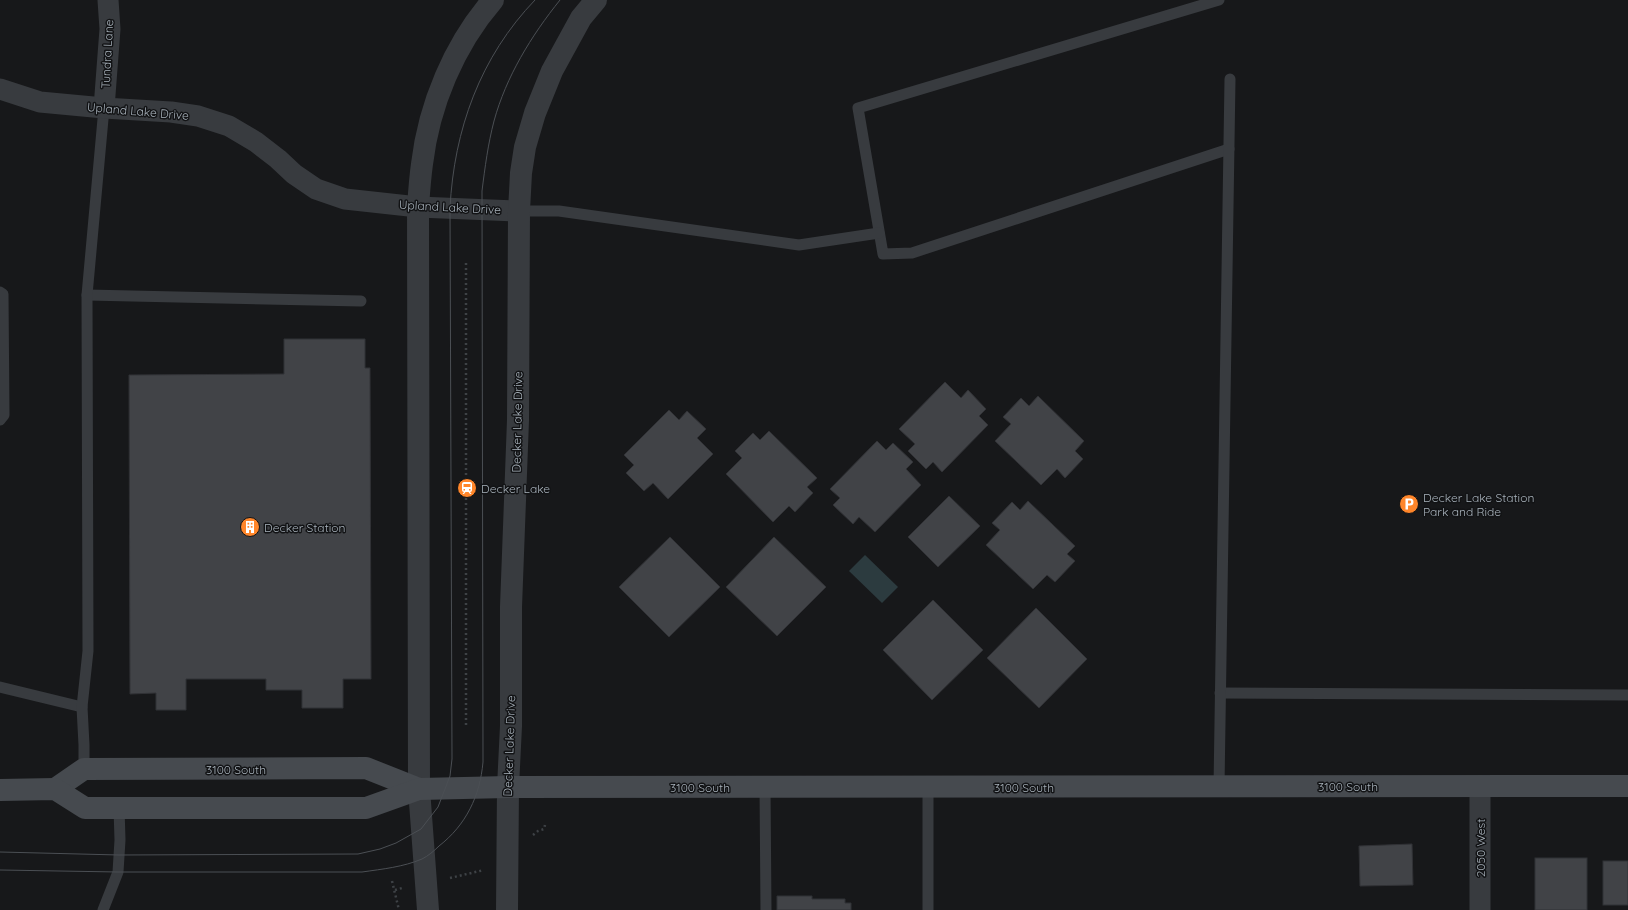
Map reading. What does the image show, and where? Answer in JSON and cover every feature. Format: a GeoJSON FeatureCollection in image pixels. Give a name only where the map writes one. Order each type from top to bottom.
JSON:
{"type":"FeatureCollection","features":[{"type":"Feature","properties":{"kind":"main road","name":"3100 South"},"geometry":{"type":"LineString","coordinates":[[84,769],[366,768],[419,788]]}},
{"type":"Feature","properties":{"kind":"main road"},"geometry":{"type":"LineString","coordinates":[[0,790],[55,789],[84,769]]}},
{"type":"Feature","properties":{"kind":"main road","name":"3100 South"},"geometry":{"type":"LineString","coordinates":[[55,789],[85,808],[366,808],[419,788],[1628,786]]}},
{"type":"Feature","properties":{"kind":"street","name":"Tundra Lane"},"geometry":{"type":"LineString","coordinates":[[104,108],[110,29],[108,0]]}},
{"type":"Feature","properties":{"kind":"street"},"geometry":{"type":"LineString","coordinates":[[428,910],[419,788],[418,207],[422,164],[434,110],[446,77],[461,44],[479,16],[493,0]]}},
{"type":"Feature","properties":{"kind":"street","name":"Decker Lake Drive"},"geometry":{"type":"LineString","coordinates":[[506,910],[508,787],[511,726],[512,560],[518,420],[519,211],[521,173],[525,147],[535,113],[552,71],[581,18],[596,0]]}},
{"type":"Feature","properties":{"kind":"street","name":"Upland Lake Drive"},"geometry":{"type":"LineString","coordinates":[[0,89],[40,102],[171,112],[204,118],[228,126],[256,142],[294,174],[316,189],[345,199],[418,207],[519,211]]}},
{"type":"Feature","properties":{"kind":"street","name":"2050 West"},"geometry":{"type":"LineString","coordinates":[[1480,786],[1480,910]]}},
{"type":"Feature","properties":{"kind":"lane"},"geometry":{"type":"LineString","coordinates":[[1220,0],[858,108],[883,254],[912,253],[1229,150]]}},
{"type":"Feature","properties":{"kind":"lane"},"geometry":{"type":"LineString","coordinates":[[1219,787],[1230,79]]}},
{"type":"Feature","properties":{"kind":"lane"},"geometry":{"type":"LineString","coordinates":[[84,769],[82,707],[88,651],[87,295],[104,108]]}},
{"type":"Feature","properties":{"kind":"lane"},"geometry":{"type":"LineString","coordinates":[[519,211],[559,211],[799,245],[879,233]]}},
{"type":"Feature","properties":{"kind":"lane"},"geometry":{"type":"LineString","coordinates":[[0,292],[3,294],[4,407],[4,415],[0,420]]}},
{"type":"Feature","properties":{"kind":"lane"},"geometry":{"type":"LineString","coordinates":[[87,295],[361,301]]}},
{"type":"Feature","properties":{"kind":"lane"},"geometry":{"type":"LineString","coordinates":[[0,687],[82,707]]}},
{"type":"Feature","properties":{"kind":"lane"},"geometry":{"type":"LineString","coordinates":[[1220,693],[1628,694]]}},
{"type":"Feature","properties":{"kind":"lane"},"geometry":{"type":"LineString","coordinates":[[765,787],[766,910]]}},
{"type":"Feature","properties":{"kind":"lane"},"geometry":{"type":"LineString","coordinates":[[928,787],[928,910]]}},
{"type":"Feature","properties":{"kind":"lane"},"geometry":{"type":"LineString","coordinates":[[103,910],[118,872],[120,840],[119,808]]}},
{"type":"Feature","properties":{"kind":"path"},"geometry":{"type":"LineString","coordinates":[[466,263],[466,726]]}},
{"type":"Feature","properties":{"kind":"path"},"geometry":{"type":"LineString","coordinates":[[532,839],[533,835],[544,829],[545,825]]}},
{"type":"Feature","properties":{"kind":"path"},"geometry":{"type":"LineString","coordinates":[[425,884],[506,865]]}},
{"type":"Feature","properties":{"kind":"path"},"geometry":{"type":"LineString","coordinates":[[392,881],[398,910]]}},
{"type":"Feature","properties":{"kind":"shaded area"},"geometry":{"type":"Polygon","coordinates":[[[865,555],[898,587],[882,603],[849,571],[865,555]]]}},
{"type":"Feature","properties":{"kind":"building","name":"Decker Station"},"geometry":{"type":"Polygon","coordinates":[[[284,339],[365,339],[365,368],[370,368],[371,679],[343,679],[343,708],[302,708],[302,690],[266,690],[266,679],[186,679],[186,710],[156,710],[156,693],[130,694],[129,375],[284,374],[284,339]]]}},
{"type":"Feature","properties":{"kind":"building"},"geometry":{"type":"Polygon","coordinates":[[[945,382],[961,398],[968,390],[986,409],[979,416],[988,425],[942,472],[933,462],[926,469],[908,451],[915,444],[899,429],[945,382]]]}},
{"type":"Feature","properties":{"kind":"building"},"geometry":{"type":"Polygon","coordinates":[[[1038,396],[1084,441],[1075,451],[1083,459],[1065,478],[1057,469],[1041,485],[995,441],[1011,424],[1003,417],[1021,398],[1029,406],[1038,396]]]}},
{"type":"Feature","properties":{"kind":"building"},"geometry":{"type":"Polygon","coordinates":[[[669,410],[679,420],[687,411],[706,429],[697,438],[713,454],[668,499],[653,483],[644,491],[626,473],[634,465],[624,455],[669,410]]]}},
{"type":"Feature","properties":{"kind":"building"},"geometry":{"type":"Polygon","coordinates":[[[769,431],[817,478],[807,487],[813,493],[795,512],[789,506],[773,522],[726,474],[742,458],[735,451],[753,433],[760,440],[769,431]]]}},
{"type":"Feature","properties":{"kind":"building"},"geometry":{"type":"Polygon","coordinates":[[[877,441],[886,450],[893,443],[913,462],[906,469],[921,485],[875,532],[859,517],[853,524],[833,505],[840,498],[830,489],[877,441]]]}},
{"type":"Feature","properties":{"kind":"building"},"geometry":{"type":"Polygon","coordinates":[[[949,496],[980,526],[938,567],[908,537],[949,496]]]}},
{"type":"Feature","properties":{"kind":"building"},"geometry":{"type":"Polygon","coordinates":[[[1028,501],[1075,546],[1067,554],[1075,561],[1055,582],[1047,575],[1033,589],[986,545],[1000,530],[992,523],[1012,502],[1020,510],[1028,501]]]}},
{"type":"Feature","properties":{"kind":"building"},"geometry":{"type":"Polygon","coordinates":[[[670,537],[720,587],[669,637],[619,587],[670,537]]]}},
{"type":"Feature","properties":{"kind":"building"},"geometry":{"type":"Polygon","coordinates":[[[774,537],[826,587],[777,636],[726,587],[774,537]]]}},
{"type":"Feature","properties":{"kind":"building"},"geometry":{"type":"Polygon","coordinates":[[[933,600],[983,650],[932,700],[883,650],[933,600]]]}},
{"type":"Feature","properties":{"kind":"building"},"geometry":{"type":"Polygon","coordinates":[[[1036,608],[1087,659],[1039,708],[987,658],[1036,608]]]}},
{"type":"Feature","properties":{"kind":"building"},"geometry":{"type":"Polygon","coordinates":[[[1412,844],[1413,885],[1360,886],[1359,846],[1412,844]]]}},
{"type":"Feature","properties":{"kind":"building"},"geometry":{"type":"Polygon","coordinates":[[[1535,858],[1587,858],[1587,910],[1535,910],[1535,858]]]}},
{"type":"Feature","properties":{"kind":"building"},"geometry":{"type":"Polygon","coordinates":[[[1603,861],[1628,861],[1628,905],[1603,905],[1603,861]]]}},
{"type":"Feature","properties":{"kind":"building"},"geometry":{"type":"Polygon","coordinates":[[[777,896],[812,896],[812,899],[845,899],[845,903],[851,903],[851,910],[777,910],[777,896]]]}},
{"type":"Feature","properties":{"kind":"tram line"},"geometry":{"type":"LineString","coordinates":[[0,852],[119,855],[358,854],[380,849],[396,843],[421,829],[438,807],[450,776],[452,759],[450,208],[453,179],[457,151],[473,96],[485,70],[499,46],[516,22],[535,0]]}},
{"type":"Feature","properties":{"kind":"tram line"},"geometry":{"type":"LineString","coordinates":[[0,870],[118,872],[362,872],[400,866],[422,859],[449,838],[464,819],[479,787],[483,762],[482,191],[494,121],[505,89],[539,28],[560,0]]}},
{"type":"Feature","properties":{"kind":"place","name":"Decker Lake"},"geometry":{"type":"Point","coordinates":[467,488]}},
{"type":"Feature","properties":{"kind":"place","name":"Decker Lake Station Park and Ride"},"geometry":{"type":"Point","coordinates":[1409,504]}},
{"type":"Feature","properties":{"kind":"place","name":"Decker Station"},"geometry":{"type":"Point","coordinates":[250,527]}}]}
